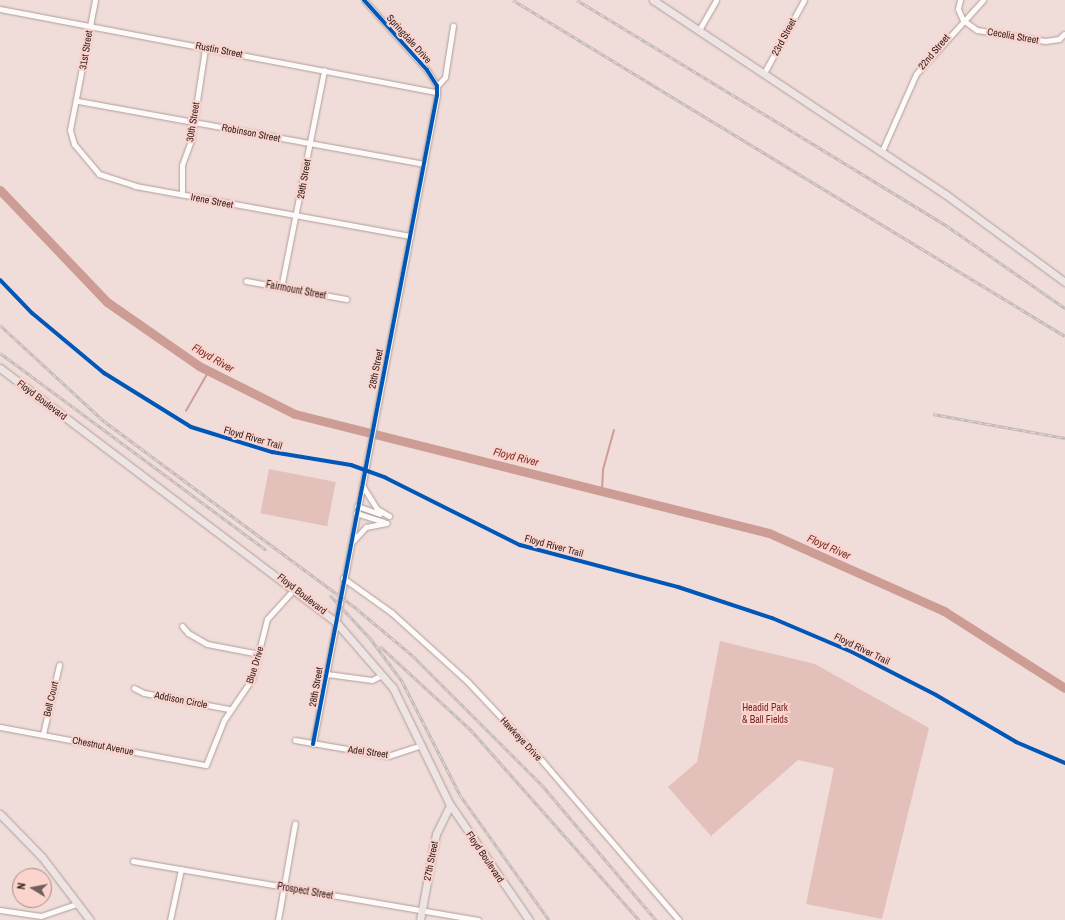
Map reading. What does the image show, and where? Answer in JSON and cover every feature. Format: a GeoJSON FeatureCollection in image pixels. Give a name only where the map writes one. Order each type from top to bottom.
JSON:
{"type":"FeatureCollection","features":[{"type":"Feature","properties":{"kind":"main road"},"geometry":{"type":"LineString","coordinates":[[653,0],[882,152],[1065,282]]}},
{"type":"Feature","properties":{"kind":"main road","name":"Floyd Boulevard"},"geometry":{"type":"LineString","coordinates":[[0,368],[295,588],[335,621],[393,688],[450,804],[529,920]]}},
{"type":"Feature","properties":{"kind":"main road","name":"27th Street"},"geometry":{"type":"LineString","coordinates":[[420,920],[436,834],[450,804]]}},
{"type":"Feature","properties":{"kind":"main road"},"geometry":{"type":"LineString","coordinates":[[0,814],[46,863],[75,904],[90,920]]}},
{"type":"Feature","properties":{"kind":"street","name":"31st Street"},"geometry":{"type":"LineString","coordinates":[[78,100],[95,0]]}},
{"type":"Feature","properties":{"kind":"street","name":"Springdale Drive"},"geometry":{"type":"LineString","coordinates":[[364,0],[427,70],[437,89]]}},
{"type":"Feature","properties":{"kind":"street"},"geometry":{"type":"LineString","coordinates":[[698,30],[716,0]]}},
{"type":"Feature","properties":{"kind":"street","name":"23rd Street"},"geometry":{"type":"LineString","coordinates":[[764,73],[804,0]]}},
{"type":"Feature","properties":{"kind":"street"},"geometry":{"type":"LineString","coordinates":[[960,0],[958,10],[963,20]]}},
{"type":"Feature","properties":{"kind":"street","name":"22nd Street"},"geometry":{"type":"LineString","coordinates":[[882,152],[916,74],[982,0]]}},
{"type":"Feature","properties":{"kind":"street","name":"Rustin Street"},"geometry":{"type":"LineString","coordinates":[[0,9],[324,70],[437,89]]}},
{"type":"Feature","properties":{"kind":"street","name":"Cecelia Street"},"geometry":{"type":"LineString","coordinates":[[963,20],[977,30],[1029,39],[1045,41],[1059,39],[1064,34]]}},
{"type":"Feature","properties":{"kind":"street"},"geometry":{"type":"LineString","coordinates":[[437,89],[445,76],[453,26]]}},
{"type":"Feature","properties":{"kind":"street","name":"30th Street"},"geometry":{"type":"LineString","coordinates":[[182,194],[182,165],[193,121],[205,48]]}},
{"type":"Feature","properties":{"kind":"street","name":"29th Street"},"geometry":{"type":"LineString","coordinates":[[281,288],[297,216],[324,70]]}},
{"type":"Feature","properties":{"kind":"street","name":"28th Street"},"geometry":{"type":"LineString","coordinates":[[313,744],[357,506],[366,464],[376,430],[380,391],[437,89]]}},
{"type":"Feature","properties":{"kind":"street","name":"Robinson Street"},"geometry":{"type":"LineString","coordinates":[[78,100],[424,164]]}},
{"type":"Feature","properties":{"kind":"street","name":"Irene Street"},"geometry":{"type":"LineString","coordinates":[[78,100],[70,137],[93,170],[118,182],[410,236]]}},
{"type":"Feature","properties":{"kind":"street","name":"Fairmount Street"},"geometry":{"type":"LineString","coordinates":[[246,281],[346,300]]}},
{"type":"Feature","properties":{"kind":"street"},"geometry":{"type":"LineString","coordinates":[[357,506],[389,516],[377,509],[362,484]]}},
{"type":"Feature","properties":{"kind":"street"},"geometry":{"type":"LineString","coordinates":[[350,544],[366,527],[386,523],[356,513]]}},
{"type":"Feature","properties":{"kind":"street","name":"Hawkeye Drive"},"geometry":{"type":"LineString","coordinates":[[343,578],[392,613],[468,682],[543,762],[678,920]]}},
{"type":"Feature","properties":{"kind":"street","name":"Blue Drive"},"geometry":{"type":"LineString","coordinates":[[206,765],[229,709],[249,686],[270,612],[295,588]]}},
{"type":"Feature","properties":{"kind":"street"},"geometry":{"type":"LineString","coordinates":[[182,626],[188,634],[207,644],[259,654]]}},
{"type":"Feature","properties":{"kind":"street","name":"Bell Court"},"geometry":{"type":"LineString","coordinates":[[43,734],[59,665]]}},
{"type":"Feature","properties":{"kind":"street"},"geometry":{"type":"LineString","coordinates":[[327,674],[372,680],[382,675]]}},
{"type":"Feature","properties":{"kind":"street","name":"Addison Circle"},"geometry":{"type":"LineString","coordinates":[[134,688],[144,693],[229,709]]}},
{"type":"Feature","properties":{"kind":"street","name":"Chestnut Avenue"},"geometry":{"type":"LineString","coordinates":[[0,727],[206,765]]}},
{"type":"Feature","properties":{"kind":"street","name":"Adel Street"},"geometry":{"type":"LineString","coordinates":[[296,740],[388,756],[420,745]]}},
{"type":"Feature","properties":{"kind":"street"},"geometry":{"type":"LineString","coordinates":[[278,920],[295,823]]}},
{"type":"Feature","properties":{"kind":"street","name":"Prospect Street"},"geometry":{"type":"LineString","coordinates":[[132,861],[478,920]]}},
{"type":"Feature","properties":{"kind":"street"},"geometry":{"type":"LineString","coordinates":[[170,920],[181,869]]}},
{"type":"Feature","properties":{"kind":"street"},"geometry":{"type":"LineString","coordinates":[[0,910],[41,916],[75,904]]}},
{"type":"Feature","properties":{"kind":"green space"},"geometry":{"type":"Polygon","coordinates":[[[269,469],[336,482],[327,526],[260,513],[269,469]]]}},
{"type":"Feature","properties":{"kind":"green space","name":"Headid Park & Ball Fields"},"geometry":{"type":"Polygon","coordinates":[[[720,641],[815,664],[929,728],[882,919],[806,904],[834,768],[798,760],[711,836],[668,787],[697,762],[720,641]]]}},
{"type":"Feature","properties":{"kind":"waterway","name":"Floyd River"},"geometry":{"type":"LineString","coordinates":[[0,190],[107,302],[199,366],[295,414],[769,533],[944,611],[1065,688]]}},
{"type":"Feature","properties":{"kind":"waterway"},"geometry":{"type":"LineString","coordinates":[[186,411],[209,371]]}},
{"type":"Feature","properties":{"kind":"waterway"},"geometry":{"type":"LineString","coordinates":[[602,490],[603,470],[614,430]]}},
{"type":"Feature","properties":{"kind":"railway"},"geometry":{"type":"LineString","coordinates":[[513,0],[1065,336]]}},
{"type":"Feature","properties":{"kind":"railway"},"geometry":{"type":"LineString","coordinates":[[577,0],[947,226],[1065,308]]}},
{"type":"Feature","properties":{"kind":"railway"},"geometry":{"type":"LineString","coordinates":[[0,325],[104,421],[357,609],[413,656],[542,785],[656,920]]}},
{"type":"Feature","properties":{"kind":"railway"},"geometry":{"type":"LineString","coordinates":[[0,353],[266,550]]}},
{"type":"Feature","properties":{"kind":"railway"},"geometry":{"type":"LineString","coordinates":[[933,414],[1065,438]]}},
{"type":"Feature","properties":{"kind":"railway"},"geometry":{"type":"LineString","coordinates":[[330,595],[370,638],[402,681],[460,795],[549,920]]}},
{"type":"Feature","properties":{"kind":"railway"},"geometry":{"type":"LineString","coordinates":[[380,646],[471,730],[639,920]]}},
{"type":"Feature","properties":{"kind":"cycle path"},"geometry":{"type":"LineString","coordinates":[[313,744],[437,95],[437,86],[427,70],[364,0]]}},
{"type":"Feature","properties":{"kind":"cycle path","name":"Floyd River Trail"},"geometry":{"type":"LineString","coordinates":[[0,280],[32,313],[104,373],[191,427],[272,452],[351,465],[386,478],[520,545],[678,587],[772,618],[852,652],[936,695],[1016,742],[1065,763]]}}]}
